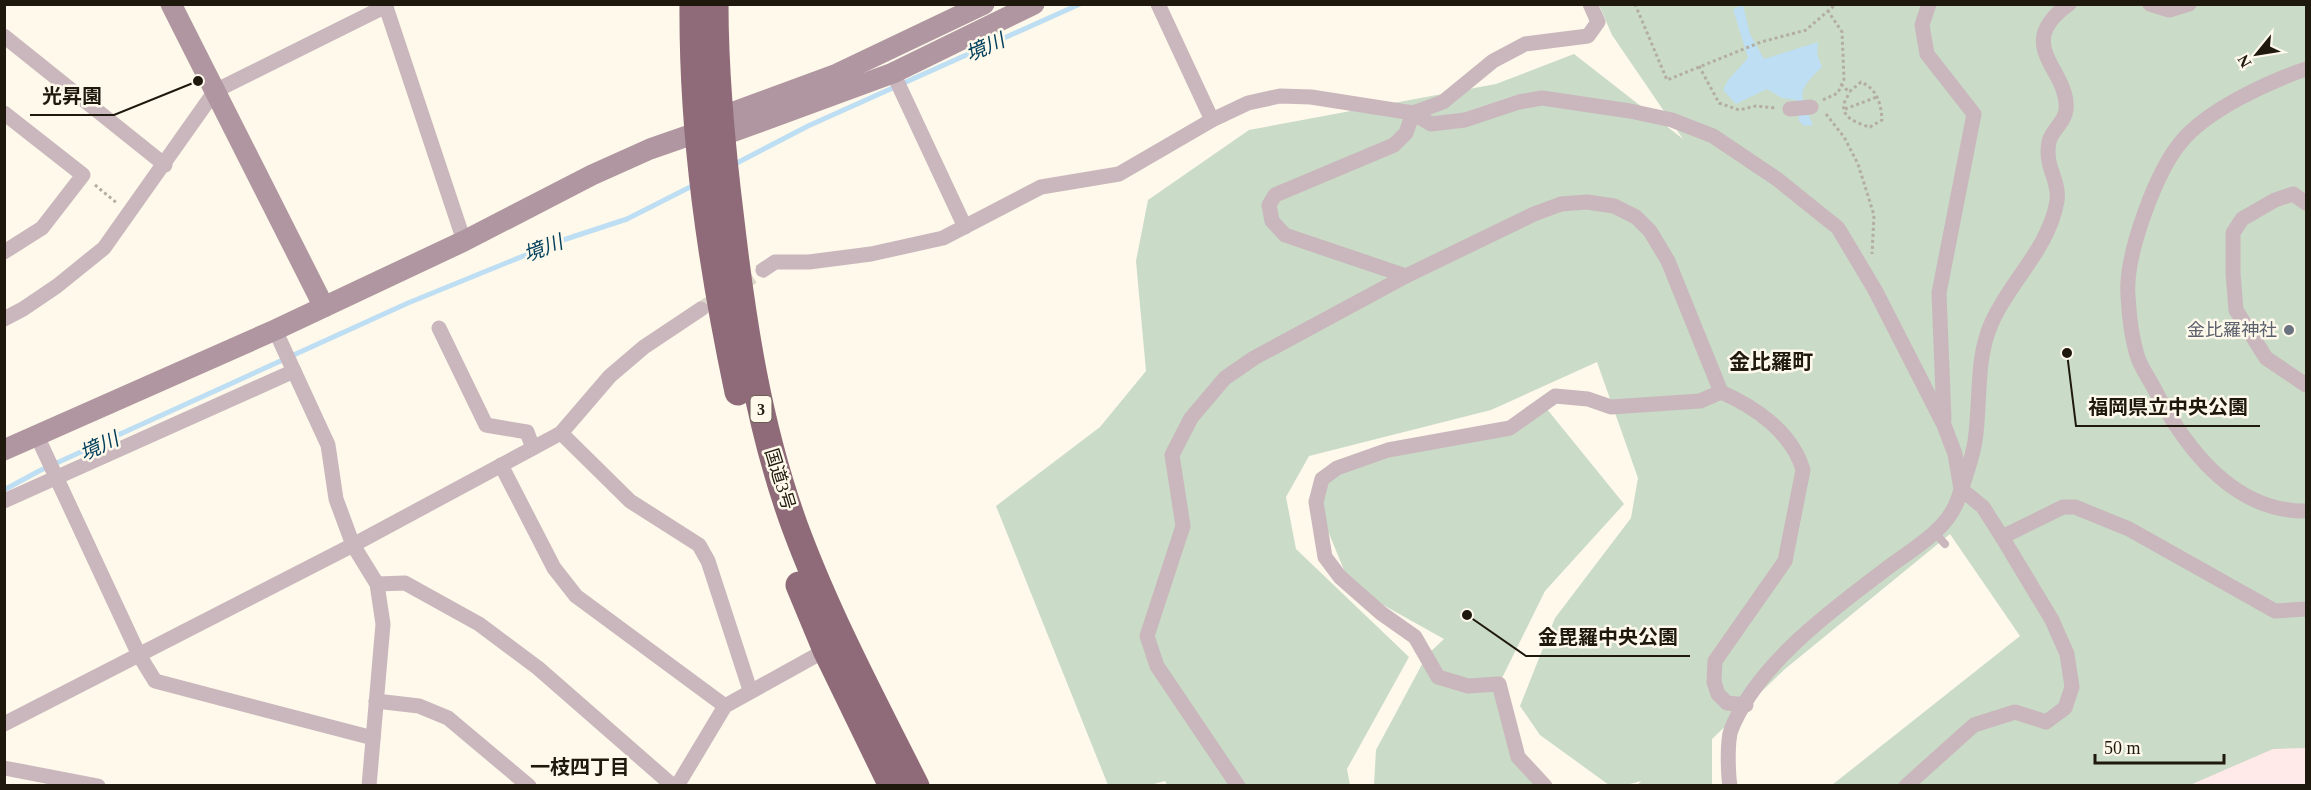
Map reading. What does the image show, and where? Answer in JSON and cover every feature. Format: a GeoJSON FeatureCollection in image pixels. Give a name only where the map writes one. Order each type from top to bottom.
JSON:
{"type":"FeatureCollection","features":[{"type":"Feature","properties":{"kind":"highway","name":"国道3号"},"geometry":{"type":"LineString","coordinates":[[693,4],[752,373],[780,478],[814,576],[843,641],[916,786]]}},
{"type":"Feature","properties":{"kind":"highway","name":"国道3号"},"geometry":{"type":"LineString","coordinates":[[715,4],[712,129],[720,296],[738,393],[788,558],[826,650],[892,786]]}},
{"type":"Feature","properties":{"kind":"street"},"geometry":{"type":"LineString","coordinates":[[171,4],[324,307]]}},
{"type":"Feature","properties":{"kind":"street"},"geometry":{"type":"LineString","coordinates":[[712,129],[837,74],[984,4]]}},
{"type":"Feature","properties":{"kind":"street"},"geometry":{"type":"LineString","coordinates":[[4,450],[275,330],[464,241],[592,175],[650,149],[893,73],[1034,4]]}},
{"type":"Feature","properties":{"kind":"street"},"geometry":{"type":"LineString","coordinates":[[1158,4],[1212,120]]}},
{"type":"Feature","properties":{"kind":"street"},"geometry":{"type":"LineString","coordinates":[[1413,113],[1443,102],[1493,61],[1525,44],[1588,36],[1598,22],[1590,4]]}},
{"type":"Feature","properties":{"kind":"street"},"geometry":{"type":"LineString","coordinates":[[1929,4],[1922,25],[1927,54],[1974,114],[1939,292],[1944,426]]}},
{"type":"Feature","properties":{"kind":"street"},"geometry":{"type":"LineString","coordinates":[[1730,786],[1731,732],[1764,675],[1794,645],[1860,589],[1934,532],[1955,510],[1975,441],[1982,362],[1991,323],[2043,241],[2057,198],[2046,160],[2049,139],[2066,113],[2066,96],[2043,51],[2044,36],[2055,17],[2069,4]]}},
{"type":"Feature","properties":{"kind":"street"},"geometry":{"type":"LineString","coordinates":[[2150,4],[2169,10],[2189,4]]}},
{"type":"Feature","properties":{"kind":"street"},"geometry":{"type":"LineString","coordinates":[[4,318],[49,292],[104,248],[215,92],[386,5],[464,241]]}},
{"type":"Feature","properties":{"kind":"street"},"geometry":{"type":"LineString","coordinates":[[4,36],[165,165]]}},
{"type":"Feature","properties":{"kind":"street"},"geometry":{"type":"LineString","coordinates":[[2307,69],[2282,77],[2210,116],[2181,141],[2147,206],[2128,270],[2128,294],[2138,357],[2171,422],[2215,476],[2249,499],[2288,511],[2307,511]]}},
{"type":"Feature","properties":{"kind":"street"},"geometry":{"type":"LineString","coordinates":[[893,73],[964,227]]}},
{"type":"Feature","properties":{"kind":"street"},"geometry":{"type":"LineString","coordinates":[[763,270],[775,262],[809,262],[871,254],[943,238],[1041,187],[1119,174],[1212,120],[1248,103],[1280,96],[1311,97],[1413,113],[1431,124],[1465,120],[1519,102],[1542,98],[1672,120],[1713,136],[1777,179],[1838,228],[1875,290],[1944,426],[1955,454],[1961,489],[1983,507],[2052,620],[2067,654],[2072,687],[2065,708],[2046,722],[2015,712],[1974,725],[1906,786]]}},
{"type":"Feature","properties":{"kind":"street"},"geometry":{"type":"LineString","coordinates":[[1790,110],[1817,108]]}},
{"type":"Feature","properties":{"kind":"street"},"geometry":{"type":"LineString","coordinates":[[4,113],[83,175],[42,228],[8,245]]}},
{"type":"Feature","properties":{"kind":"street"},"geometry":{"type":"LineString","coordinates":[[1406,276],[1285,235],[1272,221],[1269,205],[1275,195],[1394,145],[1406,133],[1413,113]]}},
{"type":"Feature","properties":{"kind":"street"},"geometry":{"type":"LineString","coordinates":[[2307,203],[2293,194],[2275,200],[2242,219],[2233,233],[2236,310],[2266,358],[2307,385]]}},
{"type":"Feature","properties":{"kind":"street"},"geometry":{"type":"LineString","coordinates":[[1238,786],[1157,666],[1147,636],[1183,526],[1172,455],[1191,418],[1225,378],[1254,358],[1406,276],[1534,213],[1561,204],[1587,202],[1614,206],[1636,217],[1650,231],[1668,261],[1721,392],[1743,402],[1788,438],[1803,470],[1785,561],[1715,661],[1714,682],[1718,694],[1727,704],[1746,705]]}},
{"type":"Feature","properties":{"kind":"street"},"geometry":{"type":"LineString","coordinates":[[4,724],[353,545],[561,433],[619,369],[644,347],[700,309]]}},
{"type":"Feature","properties":{"kind":"street"},"geometry":{"type":"LineString","coordinates":[[439,328],[486,425],[526,432],[533,448]]}},
{"type":"Feature","properties":{"kind":"street"},"geometry":{"type":"LineString","coordinates":[[275,330],[328,445],[336,500],[353,545],[377,584],[383,624],[369,786]]}},
{"type":"Feature","properties":{"kind":"street"},"geometry":{"type":"LineString","coordinates":[[4,501],[294,371]]}},
{"type":"Feature","properties":{"kind":"street"},"geometry":{"type":"LineString","coordinates":[[1545,786],[1518,758],[1498,684],[1468,686],[1438,677],[1415,637],[1381,614],[1351,587],[1325,557],[1316,502],[1322,479],[1337,468],[1388,450],[1510,428],[1554,396],[1588,399],[1611,407],[1700,400],[1721,392]]}},
{"type":"Feature","properties":{"kind":"street"},"geometry":{"type":"LineString","coordinates":[[561,433],[630,501],[699,545],[708,561],[750,690]]}},
{"type":"Feature","properties":{"kind":"street"},"geometry":{"type":"LineString","coordinates":[[37,436],[139,655],[155,681],[373,738]]}},
{"type":"Feature","properties":{"kind":"street"},"geometry":{"type":"LineString","coordinates":[[501,465],[554,568],[576,596],[724,706]]}},
{"type":"Feature","properties":{"kind":"street"},"geometry":{"type":"LineString","coordinates":[[2002,537],[2063,507],[2075,507],[2129,529],[2275,611],[2307,609]]}},
{"type":"Feature","properties":{"kind":"street"},"geometry":{"type":"LineString","coordinates":[[377,584],[405,583],[479,624],[538,668],[675,786],[724,706],[826,650]]}},
{"type":"Feature","properties":{"kind":"street"},"geometry":{"type":"LineString","coordinates":[[376,701],[419,706],[448,718],[529,786]]}},
{"type":"Feature","properties":{"kind":"street"},"geometry":{"type":"LineString","coordinates":[[4,768],[98,786]]}},
{"type":"Feature","properties":{"kind":"lane"},"geometry":{"type":"LineString","coordinates":[[1934,532],[1945,544]]}},
{"type":"Feature","properties":{"kind":"path"},"geometry":{"type":"LineString","coordinates":[[1635,4],[1667,80],[1761,42],[1806,30],[1836,4]]}},
{"type":"Feature","properties":{"kind":"path"},"geometry":{"type":"LineString","coordinates":[[1828,11],[1842,32],[1844,79],[1838,93],[1817,108],[1844,137],[1858,164],[1874,215],[1872,263]]}},
{"type":"Feature","properties":{"kind":"path"},"geometry":{"type":"LineString","coordinates":[[1699,66],[1719,103],[1739,110],[1756,106],[1790,110]]}},
{"type":"Feature","properties":{"kind":"path"},"geometry":{"type":"LineString","coordinates":[[1861,82],[1872,87],[1881,107],[1882,120],[1870,128],[1852,121],[1845,114],[1844,102],[1849,92],[1861,82]]}},
{"type":"Feature","properties":{"kind":"path"},"geometry":{"type":"LineString","coordinates":[[1841,84],[1849,92]]}},
{"type":"Feature","properties":{"kind":"path"},"geometry":{"type":"LineString","coordinates":[[1845,109],[1877,97]]}},
{"type":"Feature","properties":{"kind":"path"},"geometry":{"type":"LineString","coordinates":[[83,175],[128,213]]}},
{"type":"Feature","properties":{"kind":"shaded area"},"geometry":{"type":"Polygon","coordinates":[[[2306,722],[2306,785],[2154,786],[2306,722]]]}},
{"type":"Feature","properties":{"kind":"green space"},"geometry":{"type":"Polygon","coordinates":[[[1599,5],[2306,5],[2306,748],[2273,749],[2190,785],[1832,785],[2020,636],[1950,534],[1785,669],[1712,739],[1712,785],[1638,785],[1641,781],[1626,785],[1609,785],[1540,735],[1520,706],[1555,618],[1631,518],[1638,478],[1597,362],[1491,410],[1309,456],[1286,497],[1296,549],[1409,657],[1347,769],[1350,785],[1168,786],[1165,781],[1150,785],[1108,785],[996,506],[1100,427],[1146,371],[1136,261],[1148,200],[1249,130],[1496,84],[1574,54],[1683,139],[1612,35],[1599,5]]]}},
{"type":"Feature","properties":{"kind":"green space"},"geometry":{"type":"Polygon","coordinates":[[[1542,403],[1624,504],[1545,591],[1499,684],[1518,757],[1545,785],[1374,785],[1376,750],[1427,655],[1444,639],[1351,587],[1316,502],[1337,468],[1510,428],[1542,403]]]}},
{"type":"Feature","properties":{"kind":"water"},"geometry":{"type":"Polygon","coordinates":[[[1743,5],[1750,34],[1764,59],[1818,42],[1817,54],[1822,67],[1807,83],[1802,94],[1813,125],[1804,126],[1799,121],[1796,100],[1782,98],[1767,89],[1736,104],[1723,90],[1728,80],[1748,58],[1733,9],[1743,5]]]}},
{"type":"Feature","properties":{"kind":"waterway","name":"境川"},"geometry":{"type":"LineString","coordinates":[[733,165],[808,126],[1080,4]]}},
{"type":"Feature","properties":{"kind":"waterway","name":"境川"},"geometry":{"type":"LineString","coordinates":[[4,490],[39,471],[408,303],[560,241],[627,219],[696,184]]}},
{"type":"Feature","properties":{"kind":"tunnel"},"geometry":{"type":"LineString","coordinates":[[701,309],[763,270]]}},
{"type":"Feature","properties":{"kind":"place","name":"光昇園"},"geometry":{"type":"Point","coordinates":[198,81]}},
{"type":"Feature","properties":{"kind":"place","name":"金比羅神社"},"geometry":{"type":"Point","coordinates":[2289,330]}},
{"type":"Feature","properties":{"kind":"place","name":"福岡県立中央公園"},"geometry":{"type":"Point","coordinates":[2067,353]}},
{"type":"Feature","properties":{"kind":"place","name":"金毘羅中央公園"},"geometry":{"type":"Point","coordinates":[1467,615]}},
{"type":"Feature","properties":{"kind":"district","name":"金比羅町"},"geometry":{"type":"Point","coordinates":[1771,362]}},
{"type":"Feature","properties":{"kind":"district","name":"一枝四丁目"},"geometry":{"type":"Point","coordinates":[580,767]}}]}
